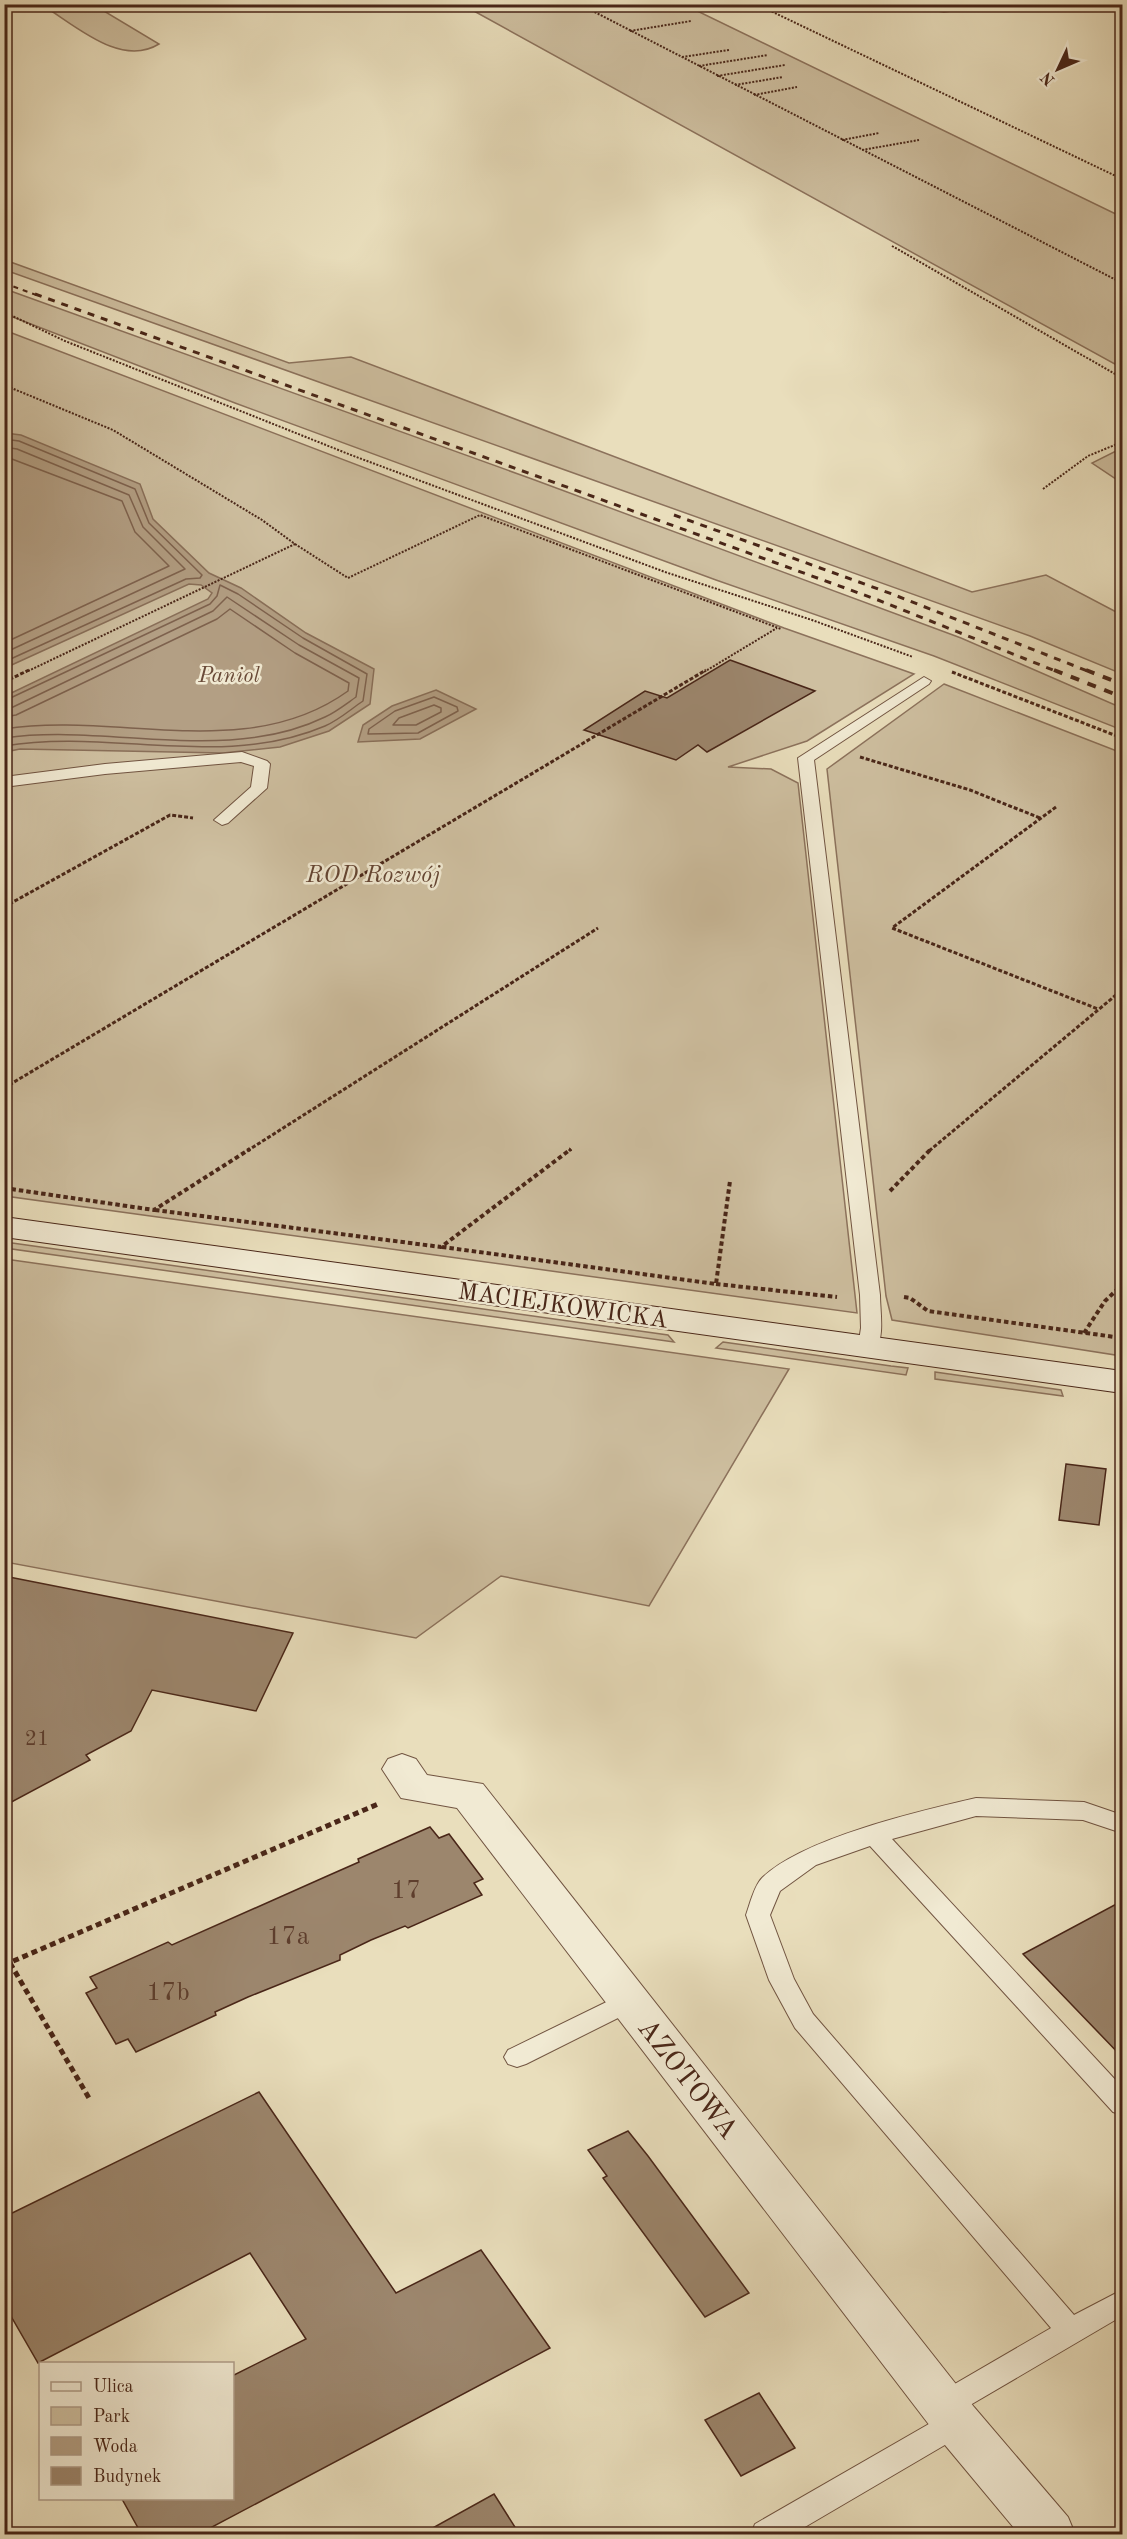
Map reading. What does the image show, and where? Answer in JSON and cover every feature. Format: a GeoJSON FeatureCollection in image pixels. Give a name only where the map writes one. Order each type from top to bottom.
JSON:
{"type":"FeatureCollection","features":[{"type":"Feature","properties":{"kind":"street","name":"MACIEJKOWICKA"},"geometry":{"type":"LineString","coordinates":[[4,1227],[1122,1382]]}},
{"type":"Feature","properties":{"kind":"street","name":"AZOTOWA"},"geometry":{"type":"LineString","coordinates":[[408,1779],[469,1795],[951,2414],[1050,2535]]}},
{"type":"Feature","properties":{"kind":"lane"},"geometry":{"type":"LineString","coordinates":[[868,1347],[871,1328],[870,1297],[805,763],[806,758],[823,746],[924,681]]}},
{"type":"Feature","properties":{"kind":"lane"},"geometry":{"type":"LineString","coordinates":[[4,782],[105,769],[242,757],[262,764],[259,788],[222,820]]}},
{"type":"Feature","properties":{"kind":"lane"},"geometry":{"type":"LineString","coordinates":[[1071,2331],[804,2021],[782,1980],[758,1915],[770,1885],[807,1859],[876,1837],[916,1821],[976,1807],[1084,1811],[1122,1824]]}},
{"type":"Feature","properties":{"kind":"lane"},"geometry":{"type":"LineString","coordinates":[[876,1837],[1122,2104]]}},
{"type":"Feature","properties":{"kind":"lane"},"geometry":{"type":"LineString","coordinates":[[517,2057],[629,2001]]}},
{"type":"Feature","properties":{"kind":"lane"},"geometry":{"type":"LineString","coordinates":[[766,2535],[951,2414],[1071,2331],[1122,2302]]}},
{"type":"Feature","properties":{"kind":"path"},"geometry":{"type":"LineString","coordinates":[[579,4],[1122,283]]}},
{"type":"Feature","properties":{"kind":"path"},"geometry":{"type":"LineString","coordinates":[[756,4],[1122,179]]}},
{"type":"Feature","properties":{"kind":"path"},"geometry":{"type":"LineString","coordinates":[[629,31],[691,21]]}},
{"type":"Feature","properties":{"kind":"path"},"geometry":{"type":"LineString","coordinates":[[681,58],[729,50]]}},
{"type":"Feature","properties":{"kind":"path"},"geometry":{"type":"LineString","coordinates":[[698,66],[768,55]]}},
{"type":"Feature","properties":{"kind":"path"},"geometry":{"type":"LineString","coordinates":[[716,76],[784,65]]}},
{"type":"Feature","properties":{"kind":"path"},"geometry":{"type":"LineString","coordinates":[[735,85],[783,77]]}},
{"type":"Feature","properties":{"kind":"path"},"geometry":{"type":"LineString","coordinates":[[754,95],[797,87]]}},
{"type":"Feature","properties":{"kind":"path"},"geometry":{"type":"LineString","coordinates":[[841,140],[879,134]]}},
{"type":"Feature","properties":{"kind":"path"},"geometry":{"type":"LineString","coordinates":[[861,150],[919,140]]}},
{"type":"Feature","properties":{"kind":"path"},"geometry":{"type":"LineString","coordinates":[[892,246],[1122,378]]}},
{"type":"Feature","properties":{"kind":"path"},"geometry":{"type":"LineString","coordinates":[[4,312],[65,341],[351,455],[665,572],[812,620],[1122,738]]}},
{"type":"Feature","properties":{"kind":"path"},"geometry":{"type":"LineString","coordinates":[[4,385],[30,398],[114,430],[262,520],[348,578],[480,515],[779,629],[4,1088]]}},
{"type":"Feature","properties":{"kind":"path"},"geometry":{"type":"LineString","coordinates":[[1043,489],[1088,456],[1122,442]]}},
{"type":"Feature","properties":{"kind":"path"},"geometry":{"type":"LineString","coordinates":[[4,682],[296,544]]}},
{"type":"Feature","properties":{"kind":"path"},"geometry":{"type":"LineString","coordinates":[[924,681],[945,669]]}},
{"type":"Feature","properties":{"kind":"path"},"geometry":{"type":"LineString","coordinates":[[823,746],[969,790],[1041,818]]}},
{"type":"Feature","properties":{"kind":"path"},"geometry":{"type":"LineString","coordinates":[[1056,807],[892,928],[1098,1009]]}},
{"type":"Feature","properties":{"kind":"path"},"geometry":{"type":"LineString","coordinates":[[4,906],[170,815],[222,820]]}},
{"type":"Feature","properties":{"kind":"path"},"geometry":{"type":"LineString","coordinates":[[154,1210],[598,928]]}},
{"type":"Feature","properties":{"kind":"path"},"geometry":{"type":"LineString","coordinates":[[890,1203],[889,1192],[926,1153],[1122,990]]}},
{"type":"Feature","properties":{"kind":"path"},"geometry":{"type":"LineString","coordinates":[[441,1247],[571,1149]]}},
{"type":"Feature","properties":{"kind":"path"},"geometry":{"type":"LineString","coordinates":[[716,1284],[730,1181]]}},
{"type":"Feature","properties":{"kind":"path"},"geometry":{"type":"LineString","coordinates":[[4,1188],[716,1284],[870,1297],[910,1298]]}},
{"type":"Feature","properties":{"kind":"path"},"geometry":{"type":"LineString","coordinates":[[1084,1333],[1105,1301],[1122,1285]]}},
{"type":"Feature","properties":{"kind":"path"},"geometry":{"type":"LineString","coordinates":[[905,1292],[928,1311],[1122,1338]]}},
{"type":"Feature","properties":{"kind":"path"},"geometry":{"type":"LineString","coordinates":[[89,2098],[7,1964],[408,1779]]}},
{"type":"Feature","properties":{"kind":"green space"},"geometry":{"type":"Polygon","coordinates":[[[897,4],[998,5],[944,12],[897,4]]]}},
{"type":"Feature","properties":{"kind":"green space"},"geometry":{"type":"Polygon","coordinates":[[[42,5],[94,5],[159,44],[144,50],[129,51],[113,47],[98,41],[42,5]]]}},
{"type":"Feature","properties":{"kind":"green space"},"geometry":{"type":"Polygon","coordinates":[[[463,5],[685,5],[1122,217],[1122,368],[463,5]]]}},
{"type":"Feature","properties":{"kind":"green space"},"geometry":{"type":"Polygon","coordinates":[[[5,260],[289,363],[351,357],[972,592],[1046,575],[1122,615],[1122,674],[1030,636],[5,270],[5,260]]]}},
{"type":"Feature","properties":{"kind":"green space"},"geometry":{"type":"Polygon","coordinates":[[[5,289],[532,479],[961,638],[1122,708],[1122,730],[934,656],[716,580],[235,403],[5,314],[5,289]]]}},
{"type":"Feature","properties":{"kind":"green space","name":"ROD Rozwój"},"geometry":{"type":"Polygon","coordinates":[[[4,330],[784,628],[914,674],[807,741],[728,767],[771,769],[798,783],[857,1313],[5,1196],[4,330]]]}},
{"type":"Feature","properties":{"kind":"green space"},"geometry":{"type":"Polygon","coordinates":[[[1122,448],[1122,483],[1092,463],[1122,448]]]}},
{"type":"Feature","properties":{"kind":"green space"},"geometry":{"type":"Polygon","coordinates":[[[944,684],[1122,753],[1122,1356],[892,1320],[886,1296],[827,769],[944,684]]]}},
{"type":"Feature","properties":{"kind":"green space"},"geometry":{"type":"Polygon","coordinates":[[[5,1242],[668,1335],[674,1342],[5,1248],[5,1242]]]}},
{"type":"Feature","properties":{"kind":"green space"},"geometry":{"type":"Polygon","coordinates":[[[5,1259],[789,1369],[649,1606],[501,1576],[416,1638],[5,1562],[5,1259]]]}},
{"type":"Feature","properties":{"kind":"green space"},"geometry":{"type":"Polygon","coordinates":[[[723,1342],[908,1368],[906,1375],[716,1348],[723,1342]]]}},
{"type":"Feature","properties":{"kind":"green space"},"geometry":{"type":"Polygon","coordinates":[[[935,1372],[1061,1390],[1063,1396],[935,1379],[935,1372]]]}},
{"type":"Feature","properties":{"kind":"water","name":"Paniol"},"geometry":{"type":"Polygon","coordinates":[[[5,433],[21,435],[140,484],[153,519],[209,573],[241,588],[306,633],[374,669],[370,704],[329,731],[280,747],[223,753],[20,749],[5,752],[5,696],[208,599],[212,593],[201,585],[189,584],[5,668],[5,433]]]}},
{"type":"Feature","properties":{"kind":"water"},"geometry":{"type":"Polygon","coordinates":[[[436,690],[476,709],[420,739],[358,742],[363,725],[392,706],[436,690]]]}},
{"type":"Feature","properties":{"kind":"building"},"geometry":{"type":"Polygon","coordinates":[[[730,660],[815,691],[707,752],[698,745],[676,760],[584,730],[645,691],[667,698],[730,660]]]}},
{"type":"Feature","properties":{"kind":"building"},"geometry":{"type":"Polygon","coordinates":[[[1066,1464],[1106,1469],[1099,1525],[1059,1520],[1066,1464]]]}},
{"type":"Feature","properties":{"kind":"building"},"geometry":{"type":"Polygon","coordinates":[[[4,1576],[293,1633],[256,1711],[152,1690],[131,1731],[86,1755],[90,1760],[4,1806],[4,1576]]]}},
{"type":"Feature","properties":{"kind":"building"},"geometry":{"type":"Polygon","coordinates":[[[430,1827],[439,1838],[449,1834],[483,1879],[474,1883],[482,1895],[408,1928],[405,1926],[371,1940],[340,1955],[340,1960],[248,1997],[215,2012],[216,2015],[136,2052],[128,2039],[116,2044],[86,1993],[97,1988],[90,1977],[168,1942],[172,1945],[359,1862],[358,1859],[430,1827]]]}},
{"type":"Feature","properties":{"kind":"building"},"geometry":{"type":"Polygon","coordinates":[[[1122,1901],[1122,2057],[1023,1954],[1122,1901]]]}},
{"type":"Feature","properties":{"kind":"building"},"geometry":{"type":"Polygon","coordinates":[[[259,2092],[396,2293],[481,2250],[550,2348],[197,2535],[142,2535],[123,2500],[234,2500],[234,2375],[306,2339],[250,2253],[38,2363],[4,2304],[4,2217],[259,2092]]]}},
{"type":"Feature","properties":{"kind":"building"},"geometry":{"type":"Polygon","coordinates":[[[628,2131],[749,2293],[705,2317],[603,2178],[607,2176],[588,2150],[628,2131]]]}},
{"type":"Feature","properties":{"kind":"building"},"geometry":{"type":"Polygon","coordinates":[[[759,2393],[795,2448],[741,2476],[705,2420],[759,2393]]]}},
{"type":"Feature","properties":{"kind":"building"},"geometry":{"type":"Polygon","coordinates":[[[494,2494],[520,2535],[420,2535],[494,2494]]]}},
{"type":"Feature","properties":{"kind":"railway"},"geometry":{"type":"LineString","coordinates":[[4,283],[39,296]]}},
{"type":"Feature","properties":{"kind":"railway"},"geometry":{"type":"LineString","coordinates":[[35,294],[878,600],[1058,672]]}},
{"type":"Feature","properties":{"kind":"railway"},"geometry":{"type":"LineString","coordinates":[[674,515],[892,594],[1090,672]]}},
{"type":"Feature","properties":{"kind":"railway"},"geometry":{"type":"LineString","coordinates":[[1054,670],[1122,697]]}},
{"type":"Feature","properties":{"kind":"railway"},"geometry":{"type":"LineString","coordinates":[[1086,670],[1122,684]]}}]}
